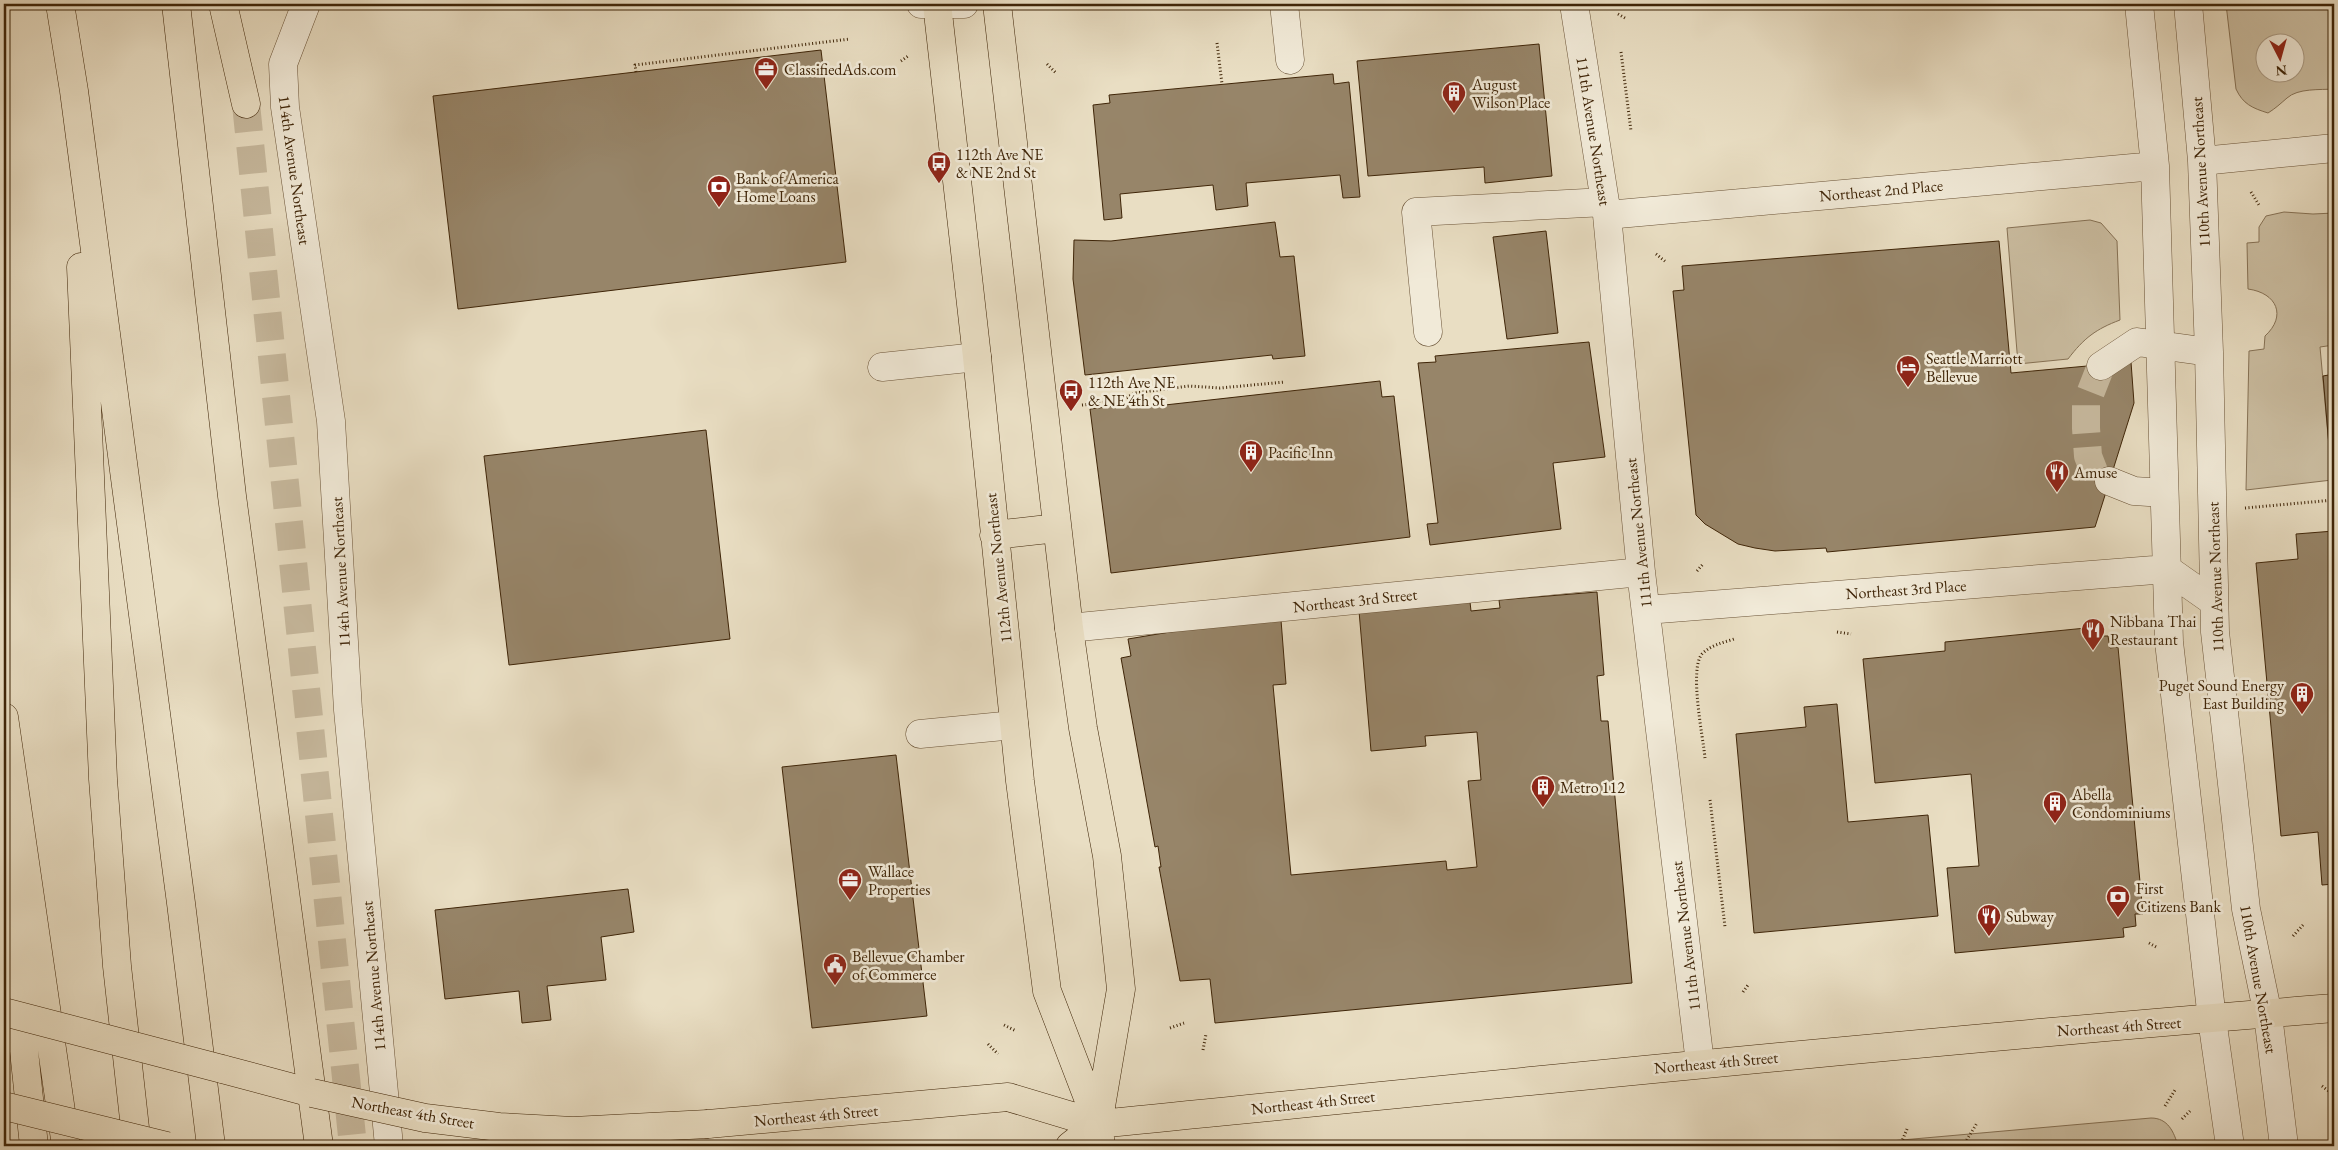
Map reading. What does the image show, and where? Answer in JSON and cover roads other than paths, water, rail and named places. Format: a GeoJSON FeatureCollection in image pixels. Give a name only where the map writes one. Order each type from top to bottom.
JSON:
{"type":"FeatureCollection","features":[{"type":"Feature","properties":{"kind":"main road"},"geometry":{"type":"LineString","coordinates":[[60,4],[74,91],[181,903],[211,1146]]}},
{"type":"Feature","properties":{"kind":"main road"},"geometry":{"type":"LineString","coordinates":[[176,4],[232,496],[319,1146]]}},
{"type":"Feature","properties":{"kind":"main road"},"geometry":{"type":"LineString","coordinates":[[222,4],[246,104]]}},
{"type":"Feature","properties":{"kind":"main road","name":"112th Avenue Northeast"},"geometry":{"type":"LineString","coordinates":[[940,4],[1014,725],[1047,992],[1099,1135]]}},
{"type":"Feature","properties":{"kind":"main road"},"geometry":{"type":"LineString","coordinates":[[997,4],[1069,628],[1083,728],[1107,856],[1121,990],[1099,1135],[1070,1146]]}},
{"type":"Feature","properties":{"kind":"main road"},"geometry":{"type":"LineString","coordinates":[[74,91],[102,779],[117,966],[137,1146]]}},
{"type":"Feature","properties":{"kind":"main road"},"geometry":{"type":"LineString","coordinates":[[994,535],[1057,528]]}},
{"type":"Feature","properties":{"kind":"main road"},"geometry":{"type":"LineString","coordinates":[[4,717],[66,1146]]}},
{"type":"Feature","properties":{"kind":"main road"},"geometry":{"type":"LineString","coordinates":[[4,860],[34,1146]]}},
{"type":"Feature","properties":{"kind":"main road","name":"Northeast 4th Street"},"geometry":{"type":"LineString","coordinates":[[4,1012],[312,1093],[425,1118],[499,1127],[573,1131],[708,1124],[1008,1097],[1099,1135],[1700,1063],[2334,1008]]}},
{"type":"Feature","properties":{"kind":"main road"},"geometry":{"type":"LineString","coordinates":[[4,1106],[167,1146]]}},
{"type":"Feature","properties":{"kind":"street","name":"114th Avenue Northeast"},"geometry":{"type":"LineString","coordinates":[[306,4],[283,64],[285,107],[331,421],[348,710],[389,1146]]}},
{"type":"Feature","properties":{"kind":"street"},"geometry":{"type":"LineString","coordinates":[[1284,4],[1290,60]]}},
{"type":"Feature","properties":{"kind":"street","name":"111th Avenue Northeast"},"geometry":{"type":"LineString","coordinates":[[1574,4],[1606,208],[1641,572],[1700,1063]]}},
{"type":"Feature","properties":{"kind":"street"},"geometry":{"type":"LineString","coordinates":[[2139,4],[2155,166],[2169,642],[2212,1019],[2230,1146]]}},
{"type":"Feature","properties":{"kind":"street","name":"110th Avenue Northeast"},"geometry":{"type":"LineString","coordinates":[[2188,4],[2202,161],[2209,352],[2215,632],[2246,909],[2268,1015],[2284,1146]]}},
{"type":"Feature","properties":{"kind":"street"},"geometry":{"type":"LineString","coordinates":[[2202,161],[2334,148]]}},
{"type":"Feature","properties":{"kind":"street","name":"Northeast 2nd Place"},"geometry":{"type":"LineString","coordinates":[[1428,332],[1416,212],[1606,208],[2155,166]]}},
{"type":"Feature","properties":{"kind":"street"},"geometry":{"type":"LineString","coordinates":[[2101,366],[2137,342],[2209,352]]}},
{"type":"Feature","properties":{"kind":"street"},"geometry":{"type":"LineString","coordinates":[[882,367],[977,357]]}},
{"type":"Feature","properties":{"kind":"street"},"geometry":{"type":"LineString","coordinates":[[2109,481],[2134,491],[2164,493]]}},
{"type":"Feature","properties":{"kind":"street"},"geometry":{"type":"LineString","coordinates":[[2167,568],[2214,602]]}},
{"type":"Feature","properties":{"kind":"street","name":"Northeast 3rd Place"},"geometry":{"type":"LineString","coordinates":[[1646,610],[2167,568]]}},
{"type":"Feature","properties":{"kind":"street","name":"Northeast 3rd Street"},"geometry":{"type":"LineString","coordinates":[[1069,628],[1641,572]]}},
{"type":"Feature","properties":{"kind":"street"},"geometry":{"type":"LineString","coordinates":[[920,734],[1014,725]]}},
{"type":"Feature","properties":{"kind":"tunnel"},"geometry":{"type":"LineString","coordinates":[[246,104],[353,1146]]}},
{"type":"Feature","properties":{"kind":"tunnel"},"geometry":{"type":"LineString","coordinates":[[2101,366],[2086,404],[2086,428],[2088,456],[2095,474],[2109,481]]}},
{"type":"Feature","properties":{"kind":"place","name":"ClassifiedAds.com"},"geometry":{"type":"Point","coordinates":[766,90]}},
{"type":"Feature","properties":{"kind":"place","name":"August Wilson Place"},"geometry":{"type":"Point","coordinates":[1454,114]}},
{"type":"Feature","properties":{"kind":"place","name":"112th Ave NE & NE 2nd St"},"geometry":{"type":"Point","coordinates":[939,184]}},
{"type":"Feature","properties":{"kind":"place","name":"Bank of America Home Loans"},"geometry":{"type":"Point","coordinates":[719,208]}},
{"type":"Feature","properties":{"kind":"place","name":"Seattle Marriott Bellevue"},"geometry":{"type":"Point","coordinates":[1908,388]}},
{"type":"Feature","properties":{"kind":"place","name":"112th Ave NE & NE 4th St"},"geometry":{"type":"Point","coordinates":[1071,412]}},
{"type":"Feature","properties":{"kind":"place","name":"Pacific Inn"},"geometry":{"type":"Point","coordinates":[1251,473]}},
{"type":"Feature","properties":{"kind":"place","name":"Amuse"},"geometry":{"type":"Point","coordinates":[2057,493]}},
{"type":"Feature","properties":{"kind":"place","name":"Nibbana Thai Restaurant"},"geometry":{"type":"Point","coordinates":[2093,651]}},
{"type":"Feature","properties":{"kind":"place","name":"Puget Sound Energy East Building"},"geometry":{"type":"Point","coordinates":[2302,715]}},
{"type":"Feature","properties":{"kind":"place","name":"Metro 112"},"geometry":{"type":"Point","coordinates":[1543,808]}},
{"type":"Feature","properties":{"kind":"place","name":"Abella Condominiums"},"geometry":{"type":"Point","coordinates":[2055,824]}},
{"type":"Feature","properties":{"kind":"place","name":"Wallace Properties"},"geometry":{"type":"Point","coordinates":[850,901]}},
{"type":"Feature","properties":{"kind":"place","name":"First Citizens Bank"},"geometry":{"type":"Point","coordinates":[2118,918]}},
{"type":"Feature","properties":{"kind":"place","name":"Subway"},"geometry":{"type":"Point","coordinates":[1989,937]}},
{"type":"Feature","properties":{"kind":"place","name":"Bellevue Chamber of Commerce"},"geometry":{"type":"Point","coordinates":[835,986]}}]}
